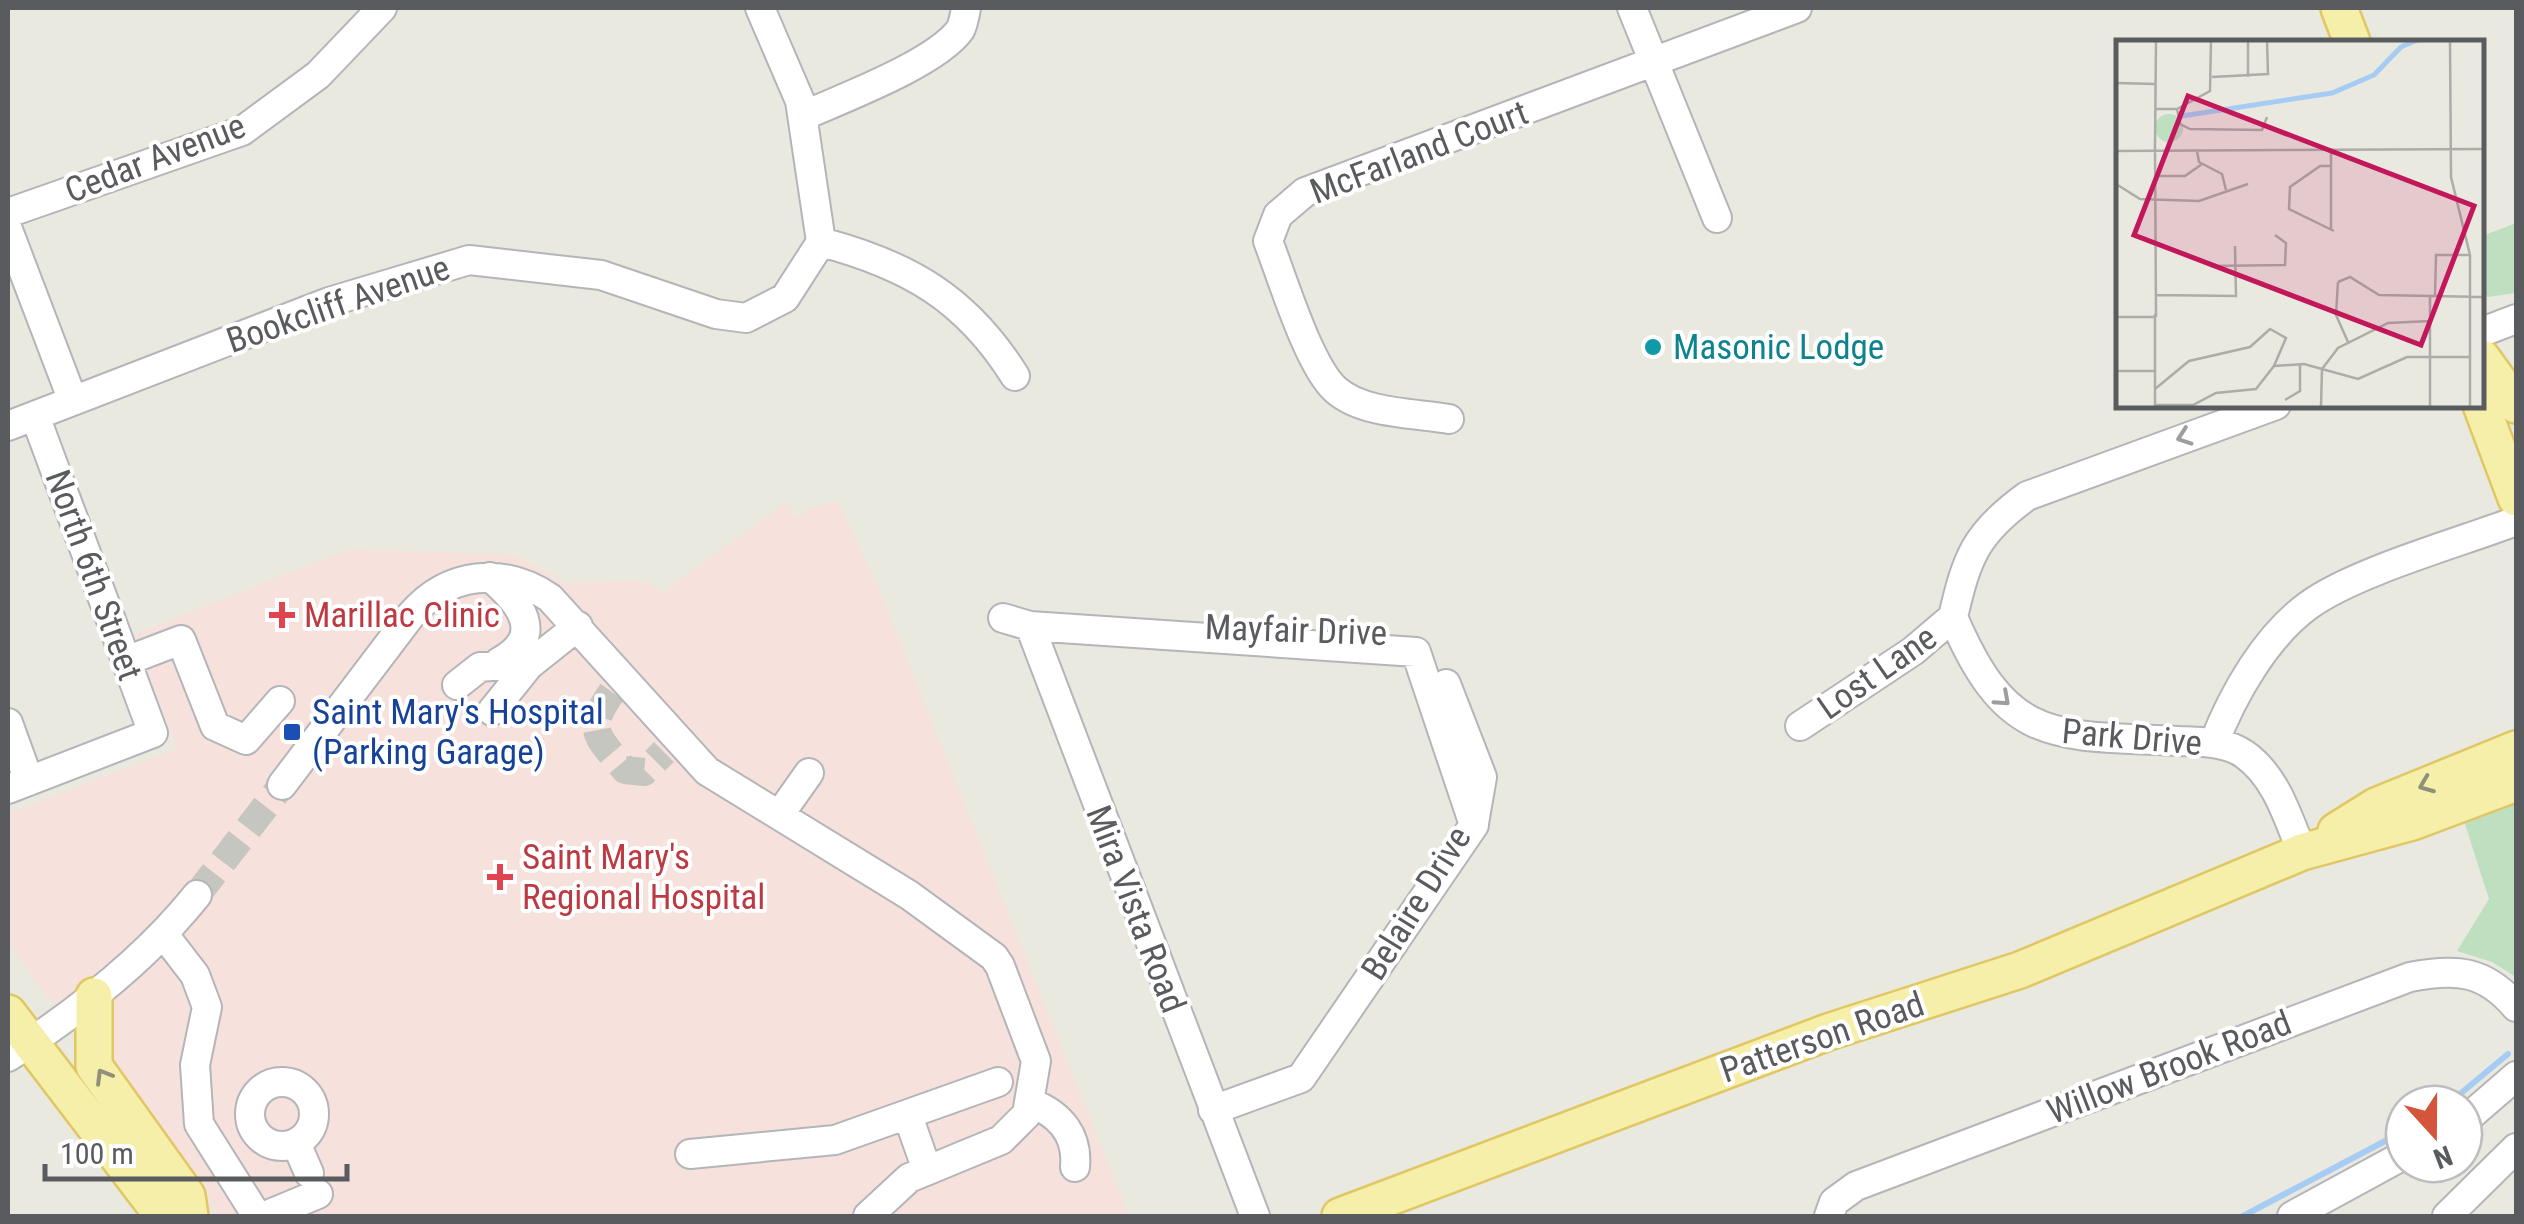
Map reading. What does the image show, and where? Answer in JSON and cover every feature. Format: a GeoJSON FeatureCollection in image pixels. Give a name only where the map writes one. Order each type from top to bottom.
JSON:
{"type":"FeatureCollection","features":[{"type":"Feature","properties":{"kind":"main road"},"geometry":{"type":"LineString","coordinates":[[2338,8],[2351,40]]}},
{"type":"Feature","properties":{"kind":"main road"},"geometry":{"type":"LineString","coordinates":[[2484,361],[2516,405]]}},
{"type":"Feature","properties":{"kind":"main road"},"geometry":{"type":"LineString","coordinates":[[2482,408],[2516,498]]}},
{"type":"Feature","properties":{"kind":"main road","name":"Patterson Road"},"geometry":{"type":"LineString","coordinates":[[2302,852],[2376,806],[2516,749]]}},
{"type":"Feature","properties":{"kind":"main road","name":"Patterson Road"},"geometry":{"type":"LineString","coordinates":[[1340,1216],[1828,1032],[2020,970],[2302,852],[2412,822],[2516,783]]}},
{"type":"Feature","properties":{"kind":"main road"},"geometry":{"type":"LineString","coordinates":[[94,996],[94,1066],[186,1196],[190,1216]]}},
{"type":"Feature","properties":{"kind":"main road"},"geometry":{"type":"LineString","coordinates":[[8,1013],[19,1050],[163,1216]]}},
{"type":"Feature","properties":{"kind":"street","name":"Cedar Avenue"},"geometry":{"type":"LineString","coordinates":[[8,214],[242,131],[318,75],[382,8]]}},
{"type":"Feature","properties":{"kind":"street"},"geometry":{"type":"LineString","coordinates":[[760,8],[777,38],[803,116],[821,242],[879,257],[934,286],[990,336],[1015,376]]}},
{"type":"Feature","properties":{"kind":"street"},"geometry":{"type":"LineString","coordinates":[[803,116],[923,57],[960,29],[966,8]]}},
{"type":"Feature","properties":{"kind":"street"},"geometry":{"type":"LineString","coordinates":[[1632,8],[1717,218]]}},
{"type":"Feature","properties":{"kind":"street","name":"McFarland Court"},"geometry":{"type":"LineString","coordinates":[[1449,419],[1370,406],[1336,390],[1312,354],[1268,241],[1278,214],[1305,192],[1797,8]]}},
{"type":"Feature","properties":{"kind":"street"},"geometry":{"type":"LineString","coordinates":[[8,230],[73,401]]}},
{"type":"Feature","properties":{"kind":"street","name":"Bookcliff Avenue"},"geometry":{"type":"LineString","coordinates":[[8,426],[329,302],[468,260],[601,275],[716,314],[746,318],[785,298],[821,242]]}},
{"type":"Feature","properties":{"kind":"street"},"geometry":{"type":"LineString","coordinates":[[2484,331],[2516,319]]}},
{"type":"Feature","properties":{"kind":"street"},"geometry":{"type":"LineString","coordinates":[[1953,617],[1975,542],[1992,521],[2027,496],[2268,408]]}},
{"type":"Feature","properties":{"kind":"street","name":"North 6th Street"},"geometry":{"type":"LineString","coordinates":[[18,785],[153,734],[35,416]]}},
{"type":"Feature","properties":{"kind":"street"},"geometry":{"type":"LineString","coordinates":[[2214,743],[2228,706],[2272,644],[2308,606],[2336,589],[2516,521]]}},
{"type":"Feature","properties":{"kind":"street"},"geometry":{"type":"LineString","coordinates":[[489,576],[513,596],[525,622],[524,641],[516,653],[500,662]]}},
{"type":"Feature","properties":{"kind":"street"},"geometry":{"type":"LineString","coordinates":[[282,785],[420,604],[445,587],[489,576],[536,588],[578,626],[618,686],[670,746],[909,895],[994,956],[1034,1050],[1029,1109],[1001,1140],[894,1188],[868,1216]]}},
{"type":"Feature","properties":{"kind":"street","name":"Lost Lane"},"geometry":{"type":"LineString","coordinates":[[1800,726],[1914,652],[1953,617]]}},
{"type":"Feature","properties":{"kind":"street","name":"Park Drive"},"geometry":{"type":"LineString","coordinates":[[1953,617],[1992,690],[2034,726],[2067,736],[2214,743],[2243,753],[2266,776],[2302,852]]}},
{"type":"Feature","properties":{"kind":"street","name":"Belaire Drive"},"geometry":{"type":"LineString","coordinates":[[1016,622],[1416,652],[1474,824],[1301,1078],[1213,1110]]}},
{"type":"Feature","properties":{"kind":"street","name":"Mira Vista Road"},"geometry":{"type":"LineString","coordinates":[[1016,622],[1255,1216]]}},
{"type":"Feature","properties":{"kind":"street"},"geometry":{"type":"LineString","coordinates":[[492,711],[529,665],[578,626]]}},
{"type":"Feature","properties":{"kind":"street"},"geometry":{"type":"LineString","coordinates":[[126,661],[182,640],[215,726],[246,740],[280,701]]}},
{"type":"Feature","properties":{"kind":"street"},"geometry":{"type":"LineString","coordinates":[[457,685],[480,666],[500,662],[529,665]]}},
{"type":"Feature","properties":{"kind":"street"},"geometry":{"type":"LineString","coordinates":[[8,723],[18,785]]}},
{"type":"Feature","properties":{"kind":"street"},"geometry":{"type":"LineString","coordinates":[[780,814],[809,774]]}},
{"type":"Feature","properties":{"kind":"street"},"geometry":{"type":"LineString","coordinates":[[19,1050],[94,996],[165,936],[197,895]]}},
{"type":"Feature","properties":{"kind":"street"},"geometry":{"type":"LineString","coordinates":[[165,936],[195,975],[207,1007],[195,1065],[198,1124],[257,1216]]}},
{"type":"Feature","properties":{"kind":"street","name":"Willow Brook Road"},"geometry":{"type":"LineString","coordinates":[[1829,1216],[1834,1202],[1856,1186],[2410,976],[2478,974],[2511,988]]}},
{"type":"Feature","properties":{"kind":"street"},"geometry":{"type":"LineString","coordinates":[[2484,1104],[2516,1076]]}},
{"type":"Feature","properties":{"kind":"street"},"geometry":{"type":"LineString","coordinates":[[690,1154],[835,1140],[998,1082]]}},
{"type":"Feature","properties":{"kind":"street"},"geometry":{"type":"LineString","coordinates":[[1029,1109],[1045,1123],[1070,1169]]}},
{"type":"Feature","properties":{"kind":"street"},"geometry":{"type":"LineString","coordinates":[[908,1116],[927,1170]]}},
{"type":"Feature","properties":{"kind":"street"},"geometry":{"type":"LineString","coordinates":[[265,1216],[313,1183],[296,1143]]}},
{"type":"Feature","properties":{"kind":"street"},"geometry":{"type":"LineString","coordinates":[[2448,1216],[2516,1148]]}},
{"type":"Feature","properties":{"kind":"street"},"geometry":{"type":"LineString","coordinates":[[2292,1216],[2384,1165]]}},
{"type":"Feature","properties":{"kind":"shaded area","name":"Saint Mary's Regional Hospital"},"geometry":{"type":"Polygon","coordinates":[[[838,501],[878,587],[1129,1216],[218,1216],[116,1073],[44,992],[8,941],[8,814],[177,748],[133,635],[349,549],[514,555],[567,583],[641,580],[663,592],[786,503],[796,518],[812,507],[838,501]]]}},
{"type":"Feature","properties":{"kind":"green space"},"geometry":{"type":"Polygon","coordinates":[[[2516,223],[2516,293],[2488,297],[2484,294],[2484,235],[2516,223]]]}},
{"type":"Feature","properties":{"kind":"green space"},"geometry":{"type":"Polygon","coordinates":[[[2516,801],[2516,977],[2492,962],[2457,951],[2489,899],[2464,821],[2516,801]]]}},
{"type":"Feature","properties":{"kind":"waterway"},"geometry":{"type":"LineString","coordinates":[[2472,1084],[2508,1054]]}},
{"type":"Feature","properties":{"kind":"waterway"},"geometry":{"type":"LineString","coordinates":[[2243,1216],[2384,1142]]}},
{"type":"Feature","properties":{"kind":"tunnel"},"geometry":{"type":"LineString","coordinates":[[612,692],[598,716],[598,733],[625,770],[644,772],[664,752]]}},
{"type":"Feature","properties":{"kind":"tunnel"},"geometry":{"type":"LineString","coordinates":[[197,895],[282,785]]}},
{"type":"Feature","properties":{"kind":"place","name":"Masonic Lodge"},"geometry":{"type":"Point","coordinates":[1653,347]}},
{"type":"Feature","properties":{"kind":"place","name":"Marillac Clinic"},"geometry":{"type":"Point","coordinates":[282,615]}},
{"type":"Feature","properties":{"kind":"place","name":"Saint Mary's Hospital (Parking Garage)"},"geometry":{"type":"Point","coordinates":[292,732]}},
{"type":"Feature","properties":{"kind":"place","name":"Saint Mary's Regional Hospital"},"geometry":{"type":"Point","coordinates":[500,877]}}]}
